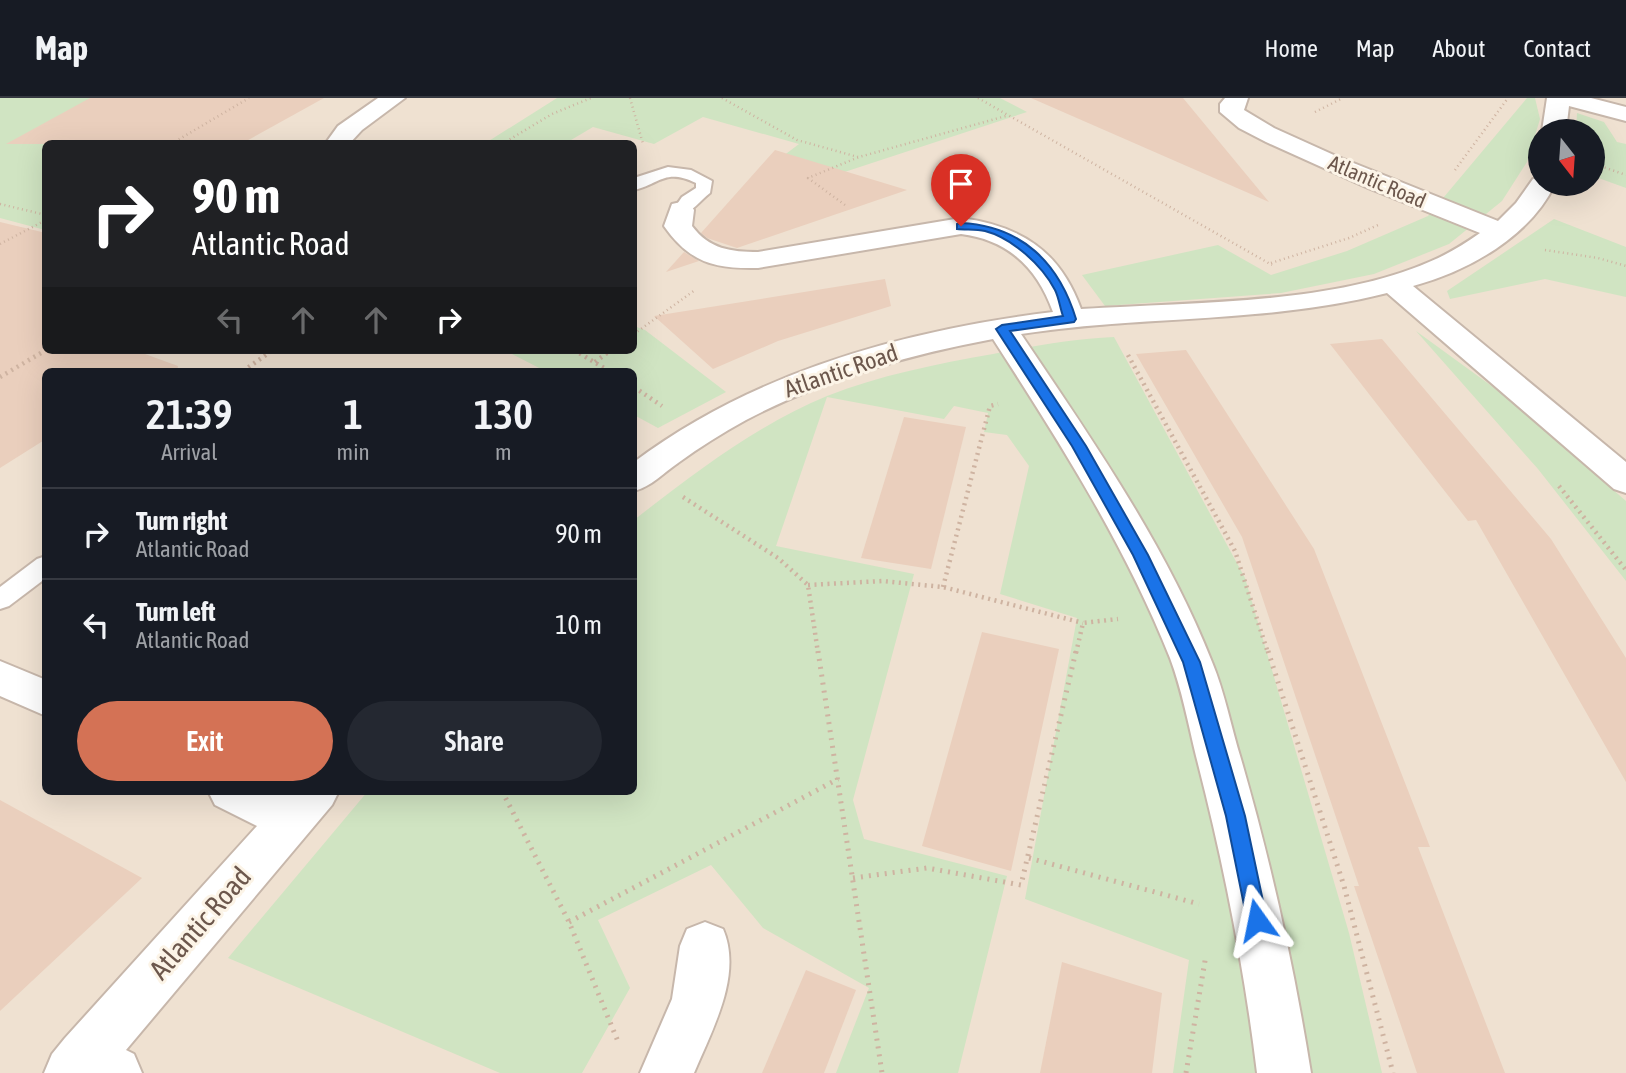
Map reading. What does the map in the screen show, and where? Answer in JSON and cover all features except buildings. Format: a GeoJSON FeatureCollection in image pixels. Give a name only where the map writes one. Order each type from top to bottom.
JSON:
{"type":"FeatureCollection","features":[{"type":"Feature","properties":{"kind":"street"},"geometry":{"type":"LineString","coordinates":[[338,140],[354,125],[394,98]]}},
{"type":"Feature","properties":{"kind":"street","name":"Atlantic Road"},"geometry":{"type":"LineString","coordinates":[[1237,98],[1232,104],[1232,111],[1240,118],[1495,237]]}},
{"type":"Feature","properties":{"kind":"street"},"geometry":{"type":"LineString","coordinates":[[1555,119],[1558,98]]}},
{"type":"Feature","properties":{"kind":"street"},"geometry":{"type":"LineString","coordinates":[[1564,98],[1626,114]]}},
{"type":"Feature","properties":{"kind":"street","name":"Atlantic Road"},"geometry":{"type":"LineString","coordinates":[[638,475],[702,432],[762,400],[841,368],[917,346],[1070,319],[1204,313],[1334,298],[1393,284],[1436,270],[1495,237],[1525,212],[1535,196]]}},
{"type":"Feature","properties":{"kind":"street"},"geometry":{"type":"LineString","coordinates":[[681,210],[678,226],[690,244],[715,257],[735,261],[758,260],[961,226],[984,228],[1003,234],[1026,249],[1049,272],[1061,291],[1070,319]]}},
{"type":"Feature","properties":{"kind":"street"},"geometry":{"type":"LineString","coordinates":[[1393,284],[1626,481]]}},
{"type":"Feature","properties":{"kind":"street"},"geometry":{"type":"LineString","coordinates":[[1002,329],[1079,446],[1141,555],[1191,662],[1236,816],[1277,1014],[1284,1073]]}},
{"type":"Feature","properties":{"kind":"street"},"geometry":{"type":"LineString","coordinates":[[0,677],[42,697]]}},
{"type":"Feature","properties":{"kind":"street"},"geometry":{"type":"LineString","coordinates":[[252,795],[303,805]]}},
{"type":"Feature","properties":{"kind":"street","name":"Atlantic Road"},"geometry":{"type":"LineString","coordinates":[[90,1068],[303,805]]}},
{"type":"Feature","properties":{"kind":"street"},"geometry":{"type":"LineString","coordinates":[[667,1073],[698,1000],[705,946]]}},
{"type":"Feature","properties":{"kind":"lane"},"geometry":{"type":"LineString","coordinates":[[637,183],[651,173],[670,170],[691,173],[704,181],[704,190],[688,201],[681,210]]}},
{"type":"Feature","properties":{"kind":"lane"},"geometry":{"type":"LineString","coordinates":[[0,600],[42,568]]}},
{"type":"Feature","properties":{"kind":"path"},"geometry":{"type":"LineString","coordinates":[[178,140],[249,98]]}},
{"type":"Feature","properties":{"kind":"path"},"geometry":{"type":"LineString","coordinates":[[509,140],[552,114],[591,98]]}},
{"type":"Feature","properties":{"kind":"path"},"geometry":{"type":"LineString","coordinates":[[630,98],[643,146],[669,156],[670,170]]}},
{"type":"Feature","properties":{"kind":"path"},"geometry":{"type":"LineString","coordinates":[[722,98],[746,108],[789,136],[814,147],[859,157]]}},
{"type":"Feature","properties":{"kind":"path"},"geometry":{"type":"LineString","coordinates":[[978,98],[1334,298]]}},
{"type":"Feature","properties":{"kind":"path"},"geometry":{"type":"LineString","coordinates":[[1257,267],[1349,238],[1426,203],[1459,166],[1508,98]]}},
{"type":"Feature","properties":{"kind":"path"},"geometry":{"type":"LineString","coordinates":[[889,238],[808,178],[859,157],[1006,115]]}},
{"type":"Feature","properties":{"kind":"path"},"geometry":{"type":"LineString","coordinates":[[1605,168],[1626,175]]}},
{"type":"Feature","properties":{"kind":"path"},"geometry":{"type":"LineString","coordinates":[[0,204],[42,214]]}},
{"type":"Feature","properties":{"kind":"path"},"geometry":{"type":"LineString","coordinates":[[0,244],[42,217]]}},
{"type":"Feature","properties":{"kind":"path"},"geometry":{"type":"LineString","coordinates":[[1495,237],[1626,266]]}},
{"type":"Feature","properties":{"kind":"path"},"geometry":{"type":"LineString","coordinates":[[637,332],[735,261]]}},
{"type":"Feature","properties":{"kind":"path"},"geometry":{"type":"LineString","coordinates":[[1108,317],[1235,551],[1344,886],[1393,1073]]}},
{"type":"Feature","properties":{"kind":"path"},"geometry":{"type":"LineString","coordinates":[[0,377],[42,352]]}},
{"type":"Feature","properties":{"kind":"path"},"geometry":{"type":"LineString","coordinates":[[247,368],[266,354]]}},
{"type":"Feature","properties":{"kind":"path"},"geometry":{"type":"LineString","coordinates":[[581,354],[604,368]]}},
{"type":"Feature","properties":{"kind":"path"},"geometry":{"type":"LineString","coordinates":[[595,362],[606,354]]}},
{"type":"Feature","properties":{"kind":"path"},"geometry":{"type":"LineString","coordinates":[[943,587],[990,406],[1043,390]]}},
{"type":"Feature","properties":{"kind":"path"},"geometry":{"type":"LineString","coordinates":[[638,475],[778,558],[808,585],[882,1073]]}},
{"type":"Feature","properties":{"kind":"path"},"geometry":{"type":"LineString","coordinates":[[808,585],[881,580],[943,587],[1083,623],[1168,612]]}},
{"type":"Feature","properties":{"kind":"path"},"geometry":{"type":"LineString","coordinates":[[852,878],[927,868],[1021,885],[1083,623]]}},
{"type":"Feature","properties":{"kind":"path"},"geometry":{"type":"LineString","coordinates":[[569,922],[838,779]]}},
{"type":"Feature","properties":{"kind":"path"},"geometry":{"type":"LineString","coordinates":[[504,795],[569,922],[620,1048]]}},
{"type":"Feature","properties":{"kind":"path"},"geometry":{"type":"LineString","coordinates":[[1029,858],[1257,920]]}},
{"type":"Feature","properties":{"kind":"path"},"geometry":{"type":"LineString","coordinates":[[1186,1073],[1206,952],[1257,920]]}},
{"type":"Feature","properties":{"kind":"shaded area"},"geometry":{"type":"Polygon","coordinates":[[[0,98],[1626,98],[1626,1073],[0,1073],[0,98]]]}},
{"type":"Feature","properties":{"kind":"green space"},"geometry":{"type":"Polygon","coordinates":[[[0,98],[261,98],[65,140],[42,140],[42,229],[0,218],[0,98]]]}},
{"type":"Feature","properties":{"kind":"green space"},"geometry":{"type":"Polygon","coordinates":[[[557,98],[1000,98],[1027,112],[805,185],[758,175],[799,144],[703,117],[654,144],[593,127],[571,140],[490,140],[557,98]]]}},
{"type":"Feature","properties":{"kind":"green space"},"geometry":{"type":"Polygon","coordinates":[[[1527,98],[1535,98],[1540,119],[1528,119],[1527,162],[1502,201],[1449,244],[1374,274],[1281,293],[1105,306],[1082,275],[1218,245],[1271,275],[1347,251],[1428,216],[1527,98]]]}},
{"type":"Feature","properties":{"kind":"green space"},"geometry":{"type":"Polygon","coordinates":[[[1577,113],[1595,119],[1577,119],[1577,113]]]}},
{"type":"Feature","properties":{"kind":"green space"},"geometry":{"type":"Polygon","coordinates":[[[1605,124],[1617,142],[1626,144],[1626,188],[1605,180],[1605,124]]]}},
{"type":"Feature","properties":{"kind":"green space"},"geometry":{"type":"Polygon","coordinates":[[[1554,219],[1626,247],[1626,297],[1545,279],[1450,299],[1447,291],[1554,219]]]}},
{"type":"Feature","properties":{"kind":"green space"},"geometry":{"type":"Polygon","coordinates":[[[637,327],[645,330],[726,392],[658,428],[637,417],[637,368],[539,368],[512,354],[637,354],[637,327]]]}},
{"type":"Feature","properties":{"kind":"green space"},"geometry":{"type":"Polygon","coordinates":[[[1416,331],[1504,395],[1626,501],[1626,581],[1538,469],[1416,331]]]}},
{"type":"Feature","properties":{"kind":"green space"},"geometry":{"type":"Polygon","coordinates":[[[1114,337],[1245,578],[1349,933],[1382,1073],[1173,1073],[1189,960],[1025,899],[1077,618],[1000,594],[1029,466],[1007,435],[984,432],[988,413],[954,406],[944,419],[827,397],[776,546],[914,574],[853,800],[864,839],[1007,876],[958,1073],[836,1073],[869,988],[763,928],[711,865],[598,920],[630,988],[582,1073],[500,1073],[228,958],[365,795],[637,795],[637,518],[703,468],[776,421],[827,396],[888,376],[930,366],[1068,341],[1114,337]]]}},
{"type":"Feature","properties":{"kind":"route"},"geometry":{"type":"LineString","coordinates":[[961,226],[984,228],[1003,234],[1026,249],[1049,272],[1061,291],[1070,319],[1002,329],[1079,446],[1141,555],[1191,662],[1236,816],[1257,920]]}}]}
